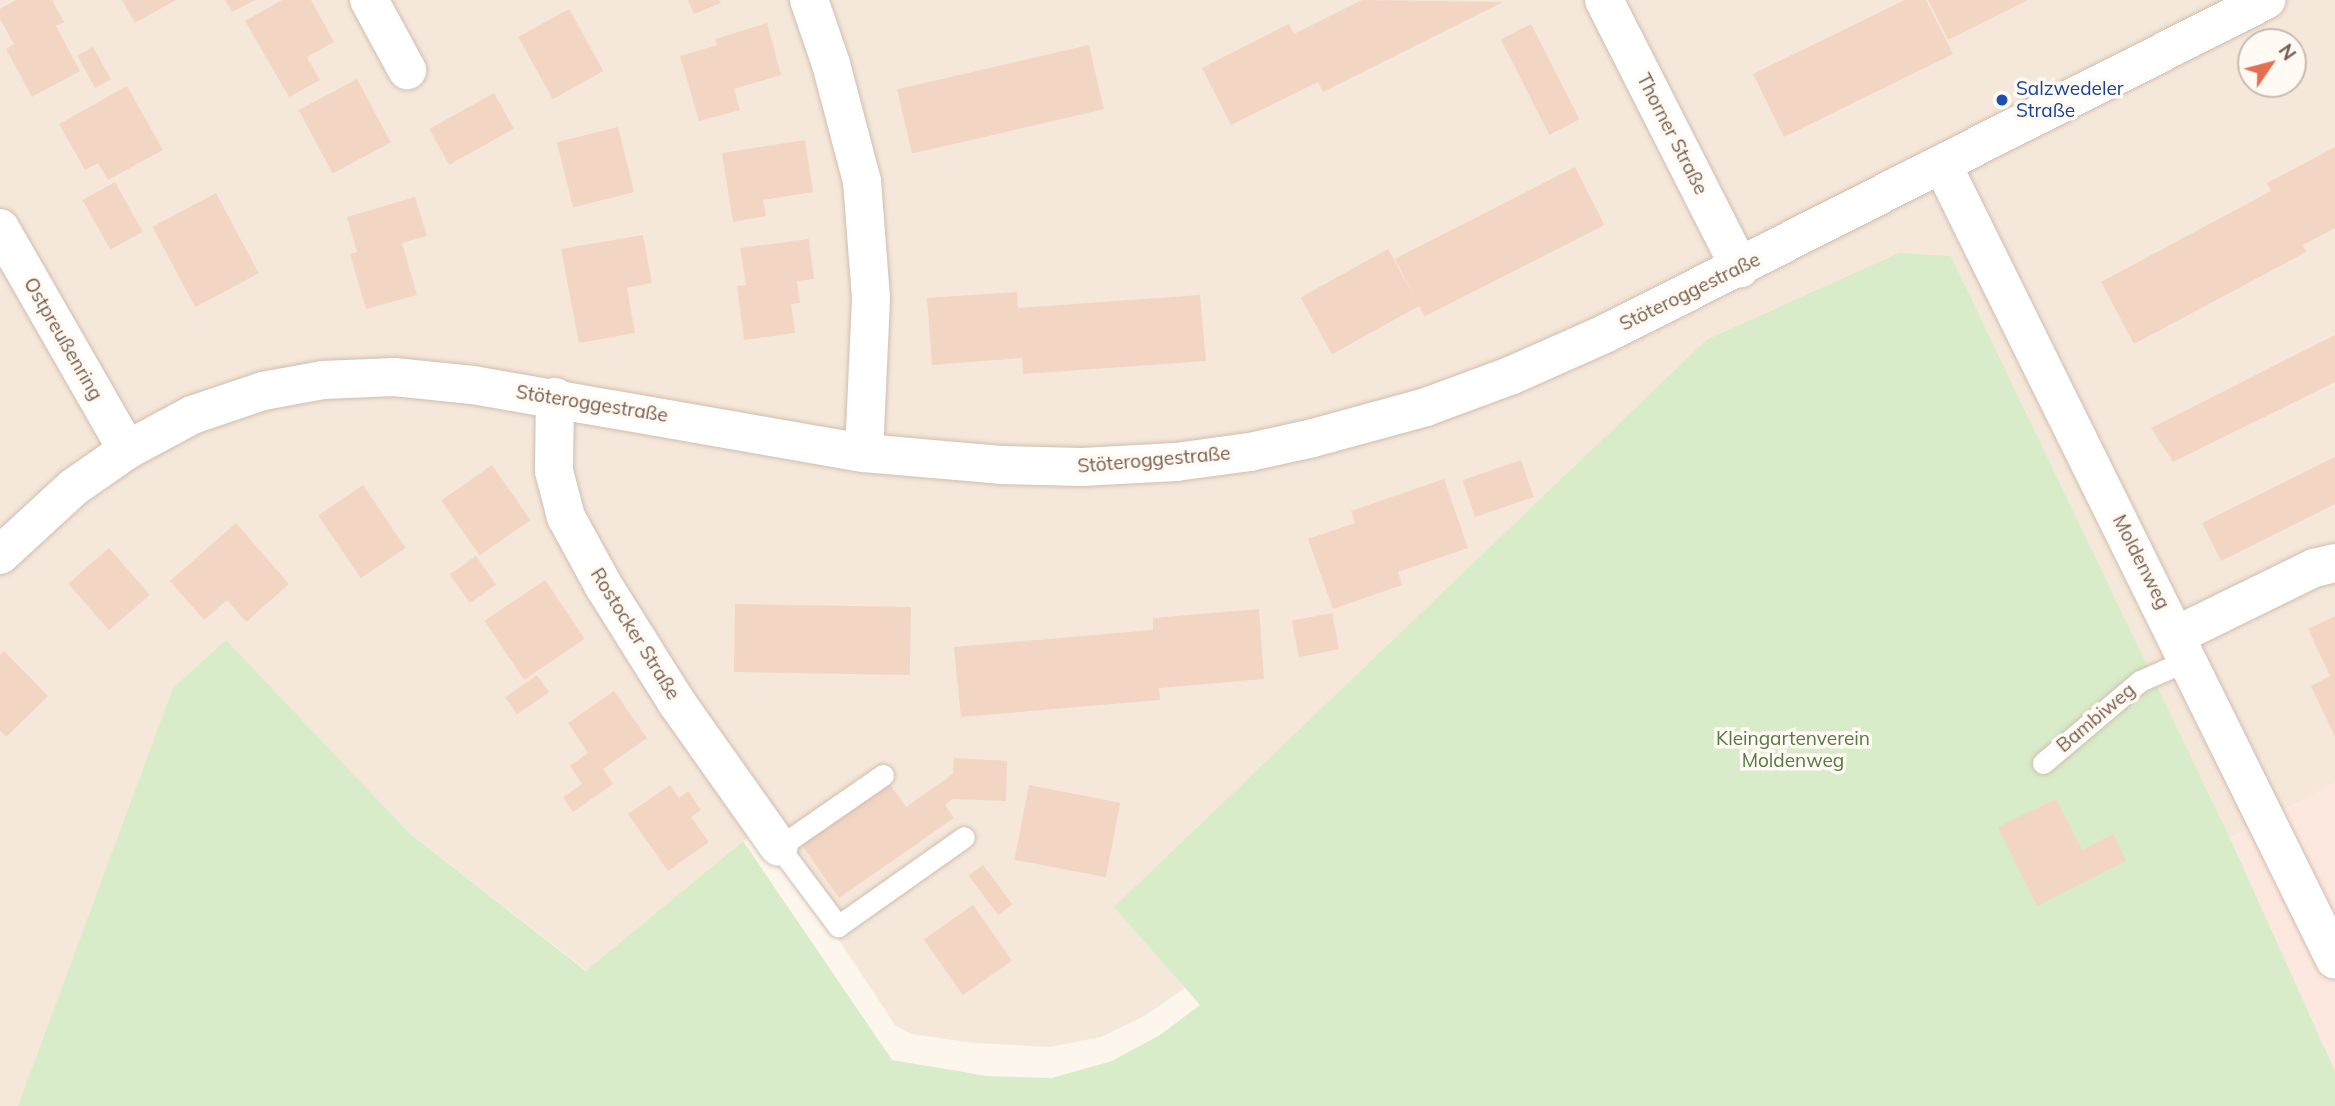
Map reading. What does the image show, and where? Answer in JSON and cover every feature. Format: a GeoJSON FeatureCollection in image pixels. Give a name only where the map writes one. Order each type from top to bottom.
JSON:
{"type":"FeatureCollection","features":[{"type":"Feature","properties":{"kind":"street"},"geometry":{"type":"LineString","coordinates":[[369,0],[407,70]]}},
{"type":"Feature","properties":{"kind":"street"},"geometry":{"type":"LineString","coordinates":[[809,0],[831,65],[862,181],[871,299],[864,453]]}},
{"type":"Feature","properties":{"kind":"street","name":"Thorner Straße"},"geometry":{"type":"LineString","coordinates":[[1604,0],[1740,268]]}},
{"type":"Feature","properties":{"kind":"street","name":"Stöteroggestraße"},"geometry":{"type":"LineString","coordinates":[[0,555],[74,487],[127,450],[192,415],[263,391],[323,380],[394,377],[555,397],[864,453],[1000,466],[1082,467],[1176,461],[1275,446],[1391,419],[1510,376],[1740,268],[1943,166],[2228,9],[2266,0]]}},
{"type":"Feature","properties":{"kind":"street","name":"Moldenweg"},"geometry":{"type":"LineString","coordinates":[[1943,166],[2183,647],[2335,960]]}},
{"type":"Feature","properties":{"kind":"street","name":"Ostpreußenring"},"geometry":{"type":"LineString","coordinates":[[0,228],[127,450]]}},
{"type":"Feature","properties":{"kind":"street","name":"Rostocker Straße"},"geometry":{"type":"LineString","coordinates":[[555,397],[554,471],[566,517],[603,585],[677,703],[779,847]]}},
{"type":"Feature","properties":{"kind":"street"},"geometry":{"type":"LineString","coordinates":[[2183,647],[2314,568],[2335,563]]}},
{"type":"Feature","properties":{"kind":"lane","name":"Bambiweg"},"geometry":{"type":"LineString","coordinates":[[2043,763],[2183,647]]}},
{"type":"Feature","properties":{"kind":"lane"},"geometry":{"type":"LineString","coordinates":[[779,847],[883,775]]}},
{"type":"Feature","properties":{"kind":"lane","name":"Rostocker Straße"},"geometry":{"type":"LineString","coordinates":[[779,847],[838,926],[964,837]]}},
{"type":"Feature","properties":{"kind":"shaded area"},"geometry":{"type":"Polygon","coordinates":[[[0,0],[2335,0],[2335,783],[2230,838],[1951,256],[1706,340],[1115,907],[1185,988],[1146,1015],[1101,1037],[1050,1047],[974,1043],[911,1034],[895,1025],[765,828],[743,841],[587,971],[409,833],[18,1106],[0,1106],[0,0]]]}},
{"type":"Feature","properties":{"kind":"shaded area"},"geometry":{"type":"Polygon","coordinates":[[[2335,783],[2335,1071],[2230,838],[2335,783]]]}},
{"type":"Feature","properties":{"kind":"green space","name":"Kleingartenverein Moldenweg"},"geometry":{"type":"Polygon","coordinates":[[[1899,253],[1951,256],[2230,838],[2335,1071],[2335,1106],[18,1106],[173,688],[226,640],[409,833],[586,971],[743,841],[892,1060],[987,1076],[1052,1078],[1112,1061],[1160,1035],[1200,1005],[1114,907],[1706,340],[1899,253]]]}},
{"type":"Feature","properties":{"kind":"building"},"geometry":{"type":"Polygon","coordinates":[[[16,0],[52,0],[64,22],[56,26],[80,71],[32,97],[6,49],[14,44],[0,19],[0,9],[16,0]]]}},
{"type":"Feature","properties":{"kind":"building"},"geometry":{"type":"Polygon","coordinates":[[[122,0],[176,0],[135,23],[122,0]]]}},
{"type":"Feature","properties":{"kind":"building"},"geometry":{"type":"Polygon","coordinates":[[[225,0],[255,0],[232,12],[225,0]]]}},
{"type":"Feature","properties":{"kind":"building"},"geometry":{"type":"Polygon","coordinates":[[[282,0],[311,0],[334,42],[307,57],[320,80],[289,97],[245,21],[282,0]]]}},
{"type":"Feature","properties":{"kind":"building"},"geometry":{"type":"Polygon","coordinates":[[[688,0],[719,0],[721,3],[694,14],[688,0]]]}},
{"type":"Feature","properties":{"kind":"building"},"geometry":{"type":"Polygon","coordinates":[[[1362,0],[1503,2],[1323,92],[1318,82],[1231,125],[1202,68],[1289,24],[1294,34],[1362,0]]]}},
{"type":"Feature","properties":{"kind":"building"},"geometry":{"type":"Polygon","coordinates":[[[1905,0],[1926,0],[1953,54],[1784,137],[1753,74],[1905,0]]]}},
{"type":"Feature","properties":{"kind":"building"},"geometry":{"type":"Polygon","coordinates":[[[1928,0],[2028,0],[1948,40],[1928,0]]]}},
{"type":"Feature","properties":{"kind":"building"},"geometry":{"type":"Polygon","coordinates":[[[569,9],[603,71],[553,99],[518,37],[569,9]]]}},
{"type":"Feature","properties":{"kind":"building"},"geometry":{"type":"Polygon","coordinates":[[[767,23],[781,75],[734,89],[740,110],[699,121],[680,56],[717,45],[715,39],[767,23]]]}},
{"type":"Feature","properties":{"kind":"building"},"geometry":{"type":"Polygon","coordinates":[[[1531,24],[1580,119],[1549,135],[1501,39],[1531,24]]]}},
{"type":"Feature","properties":{"kind":"building"},"geometry":{"type":"Polygon","coordinates":[[[1089,45],[1104,109],[912,154],[897,89],[1089,45]]]}},
{"type":"Feature","properties":{"kind":"building"},"geometry":{"type":"Polygon","coordinates":[[[93,47],[111,79],[95,88],[77,56],[93,47]]]}},
{"type":"Feature","properties":{"kind":"building"},"geometry":{"type":"Polygon","coordinates":[[[357,79],[391,143],[333,174],[299,110],[357,79]]]}},
{"type":"Feature","properties":{"kind":"building"},"geometry":{"type":"Polygon","coordinates":[[[127,86],[163,150],[108,180],[98,163],[85,170],[59,124],[127,86]]]}},
{"type":"Feature","properties":{"kind":"building"},"geometry":{"type":"Polygon","coordinates":[[[494,93],[514,129],[449,165],[429,129],[494,93]]]}},
{"type":"Feature","properties":{"kind":"building"},"geometry":{"type":"Polygon","coordinates":[[[618,127],[634,192],[573,207],[557,142],[618,127]]]}},
{"type":"Feature","properties":{"kind":"building"},"geometry":{"type":"Polygon","coordinates":[[[805,140],[813,192],[763,200],[766,216],[733,222],[722,153],[805,140]]]}},
{"type":"Feature","properties":{"kind":"building"},"geometry":{"type":"Polygon","coordinates":[[[2335,147],[2335,228],[2303,245],[2306,252],[2134,344],[2101,282],[2271,191],[2267,183],[2335,147]]]}},
{"type":"Feature","properties":{"kind":"building"},"geometry":{"type":"Polygon","coordinates":[[[1575,167],[1605,225],[1425,317],[1395,259],[1575,167]]]}},
{"type":"Feature","properties":{"kind":"building"},"geometry":{"type":"Polygon","coordinates":[[[115,182],[143,232],[110,250],[83,200],[115,182]]]}},
{"type":"Feature","properties":{"kind":"building"},"geometry":{"type":"Polygon","coordinates":[[[216,193],[259,273],[195,307],[152,227],[216,193]]]}},
{"type":"Feature","properties":{"kind":"building"},"geometry":{"type":"Polygon","coordinates":[[[415,197],[427,236],[402,243],[417,295],[366,309],[350,254],[357,252],[347,217],[415,197]]]}},
{"type":"Feature","properties":{"kind":"building"},"geometry":{"type":"Polygon","coordinates":[[[643,235],[652,283],[627,288],[635,333],[579,343],[561,249],[643,235]]]}},
{"type":"Feature","properties":{"kind":"building"},"geometry":{"type":"Polygon","coordinates":[[[809,239],[814,279],[797,281],[800,303],[791,304],[795,333],[744,340],[737,286],[746,285],[740,248],[809,239]]]}},
{"type":"Feature","properties":{"kind":"building"},"geometry":{"type":"Polygon","coordinates":[[[1388,249],[1420,306],[1332,354],[1301,297],[1388,249]]]}},
{"type":"Feature","properties":{"kind":"building"},"geometry":{"type":"Polygon","coordinates":[[[1017,292],[1018,308],[1200,295],[1206,361],[1023,374],[1022,358],[932,365],[927,298],[1017,292]]]}},
{"type":"Feature","properties":{"kind":"building"},"geometry":{"type":"Polygon","coordinates":[[[2335,335],[2335,382],[2173,462],[2151,428],[2335,335]]]}},
{"type":"Feature","properties":{"kind":"building"},"geometry":{"type":"Polygon","coordinates":[[[2335,457],[2335,504],[2221,561],[2202,523],[2335,457]]]}},
{"type":"Feature","properties":{"kind":"building"},"geometry":{"type":"Polygon","coordinates":[[[1521,460],[1534,497],[1475,517],[1462,480],[1521,460]]]}},
{"type":"Feature","properties":{"kind":"building"},"geometry":{"type":"Polygon","coordinates":[[[492,465],[530,520],[480,555],[441,501],[492,465]]]}},
{"type":"Feature","properties":{"kind":"building"},"geometry":{"type":"Polygon","coordinates":[[[1444,479],[1468,548],[1398,572],[1402,585],[1333,609],[1308,539],[1355,523],[1351,511],[1444,479]]]}},
{"type":"Feature","properties":{"kind":"building"},"geometry":{"type":"Polygon","coordinates":[[[363,485],[405,548],[361,578],[318,515],[363,485]]]}},
{"type":"Feature","properties":{"kind":"building"},"geometry":{"type":"Polygon","coordinates":[[[236,523],[289,584],[246,622],[227,600],[204,620],[170,581],[236,523]]]}},
{"type":"Feature","properties":{"kind":"building"},"geometry":{"type":"Polygon","coordinates":[[[109,548],[150,595],[109,630],[68,583],[109,548]]]}},
{"type":"Feature","properties":{"kind":"building"},"geometry":{"type":"Polygon","coordinates":[[[476,556],[496,585],[470,603],[450,574],[476,556]]]}},
{"type":"Feature","properties":{"kind":"building"},"geometry":{"type":"Polygon","coordinates":[[[545,580],[585,639],[524,680],[484,621],[545,580]]]}},
{"type":"Feature","properties":{"kind":"building"},"geometry":{"type":"Polygon","coordinates":[[[735,604],[911,607],[910,675],[734,672],[735,604]]]}},
{"type":"Feature","properties":{"kind":"building"},"geometry":{"type":"Polygon","coordinates":[[[1259,609],[1264,679],[1159,688],[1160,700],[961,717],[954,647],[1153,630],[1153,618],[1259,609]]]}},
{"type":"Feature","properties":{"kind":"building"},"geometry":{"type":"Polygon","coordinates":[[[1332,613],[1339,649],[1299,657],[1292,621],[1332,613]]]}},
{"type":"Feature","properties":{"kind":"building"},"geometry":{"type":"Polygon","coordinates":[[[2335,616],[2335,737],[2311,686],[2330,676],[2308,629],[2335,616]]]}},
{"type":"Feature","properties":{"kind":"building"},"geometry":{"type":"Polygon","coordinates":[[[4,651],[48,696],[6,737],[0,730],[0,655],[4,651]]]}},
{"type":"Feature","properties":{"kind":"building"},"geometry":{"type":"Polygon","coordinates":[[[537,675],[549,692],[517,715],[505,697],[537,675]]]}},
{"type":"Feature","properties":{"kind":"building"},"geometry":{"type":"Polygon","coordinates":[[[614,691],[647,738],[603,769],[613,784],[573,812],[563,797],[582,784],[570,766],[588,753],[568,723],[614,691]]]}},
{"type":"Feature","properties":{"kind":"building"},"geometry":{"type":"Polygon","coordinates":[[[954,758],[1007,761],[1006,801],[952,799],[945,805],[954,818],[839,898],[799,841],[887,780],[906,807],[953,774],[954,758]]]}},
{"type":"Feature","properties":{"kind":"building"},"geometry":{"type":"Polygon","coordinates":[[[670,785],[679,798],[688,791],[701,810],[691,817],[709,842],[668,871],[628,814],[670,785]]]}},
{"type":"Feature","properties":{"kind":"building"},"geometry":{"type":"Polygon","coordinates":[[[1029,785],[1120,803],[1106,877],[1014,860],[1029,785]]]}},
{"type":"Feature","properties":{"kind":"building"},"geometry":{"type":"Polygon","coordinates":[[[2056,799],[2082,850],[2113,834],[2126,861],[2037,906],[1998,827],[2056,799]]]}},
{"type":"Feature","properties":{"kind":"building"},"geometry":{"type":"Polygon","coordinates":[[[983,865],[1012,904],[998,915],[969,876],[983,865]]]}},
{"type":"Feature","properties":{"kind":"building"},"geometry":{"type":"Polygon","coordinates":[[[973,905],[1012,961],[963,995],[924,939],[973,905]]]}},
{"type":"Feature","properties":{"kind":"place","name":"Salzwedeler Straße"},"geometry":{"type":"Point","coordinates":[2002,100]}}]}
